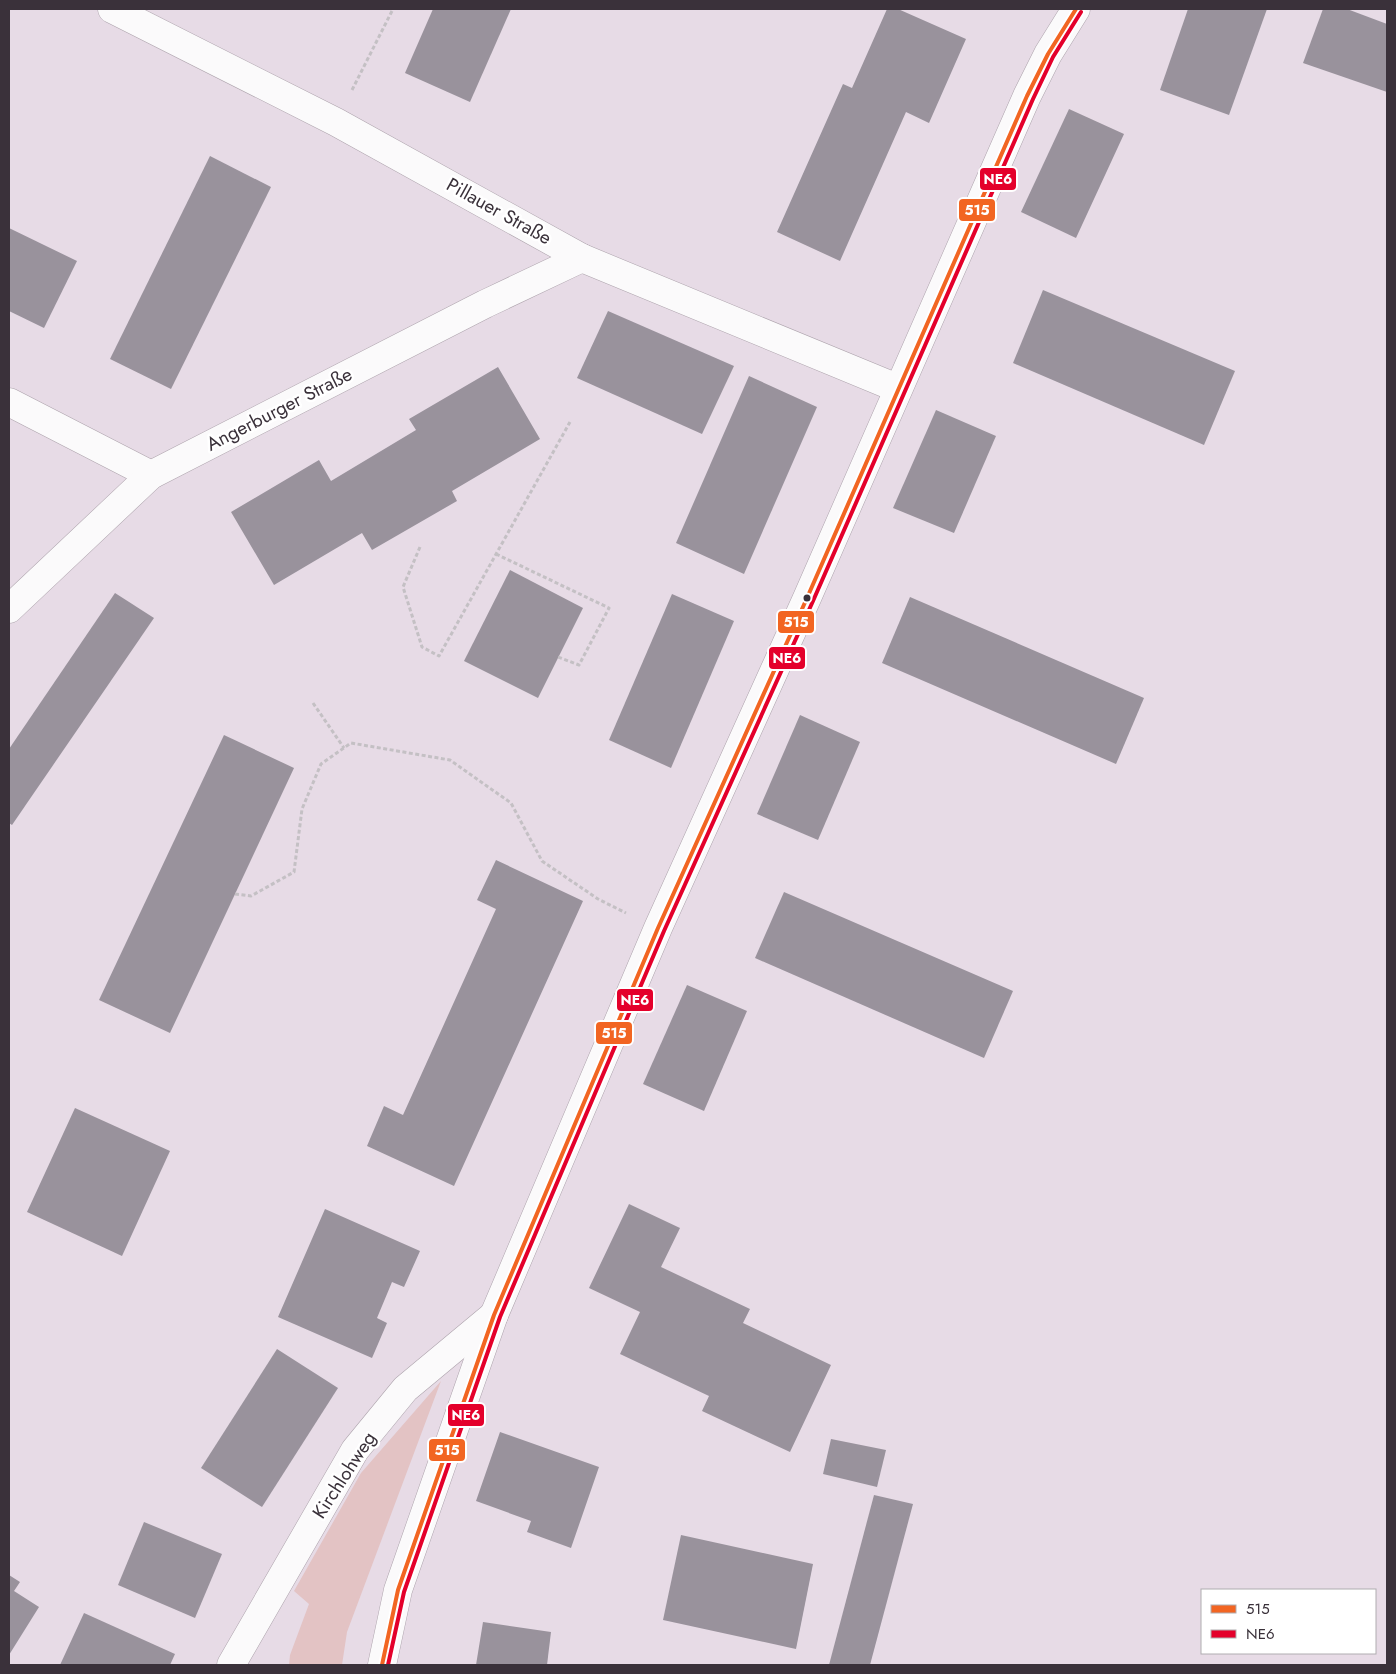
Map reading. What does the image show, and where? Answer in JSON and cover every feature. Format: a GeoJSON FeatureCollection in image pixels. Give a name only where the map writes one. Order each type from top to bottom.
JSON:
{"type":"FeatureCollection","features":[{"type":"Feature","properties":{"kind":"street","name":"Pillauer Straße"},"geometry":{"type":"LineString","coordinates":[[112,9],[336,122],[582,258],[897,388]]}},
{"type":"Feature","properties":{"kind":"street"},"geometry":{"type":"LineString","coordinates":[[382,1665],[398,1590],[494,1315],[658,928],[807,598],[897,388],[1027,96],[1048,54],[1076,9]]}},
{"type":"Feature","properties":{"kind":"street","name":"Angerburger Straße"},"geometry":{"type":"LineString","coordinates":[[9,609],[151,475],[485,304],[582,258]]}},
{"type":"Feature","properties":{"kind":"street"},"geometry":{"type":"LineString","coordinates":[[9,402],[151,475]]}},
{"type":"Feature","properties":{"kind":"street","name":"Kirchlohweg"},"geometry":{"type":"LineString","coordinates":[[231,1665],[355,1450],[405,1389],[494,1315]]}},
{"type":"Feature","properties":{"kind":"path"},"geometry":{"type":"LineString","coordinates":[[336,122],[393,9]]}},
{"type":"Feature","properties":{"kind":"path"},"geometry":{"type":"LineString","coordinates":[[420,547],[403,587],[422,647],[440,656],[570,422]]}},
{"type":"Feature","properties":{"kind":"path"},"geometry":{"type":"LineString","coordinates":[[496,554],[609,608],[579,664],[558,657]]}},
{"type":"Feature","properties":{"kind":"path"},"geometry":{"type":"LineString","coordinates":[[313,703],[344,748]]}},
{"type":"Feature","properties":{"kind":"path"},"geometry":{"type":"LineString","coordinates":[[236,894],[251,896],[294,872],[302,809],[321,764],[352,742],[450,760],[511,803],[542,861],[598,899],[658,928]]}},
{"type":"Feature","properties":{"kind":"shaded area"},"geometry":{"type":"Polygon","coordinates":[[[441,1381],[347,1632],[342,1665],[289,1665],[290,1655],[309,1604],[294,1591],[361,1473],[441,1381]]]}},
{"type":"Feature","properties":{"kind":"building"},"geometry":{"type":"Polygon","coordinates":[[[433,9],[511,9],[470,102],[405,73],[433,9]]]}},
{"type":"Feature","properties":{"kind":"building"},"geometry":{"type":"Polygon","coordinates":[[[887,9],[898,9],[966,39],[929,123],[906,112],[840,261],[777,232],[843,84],[852,88],[887,9]]]}},
{"type":"Feature","properties":{"kind":"building"},"geometry":{"type":"Polygon","coordinates":[[[1188,9],[1267,9],[1229,115],[1160,90],[1188,9]]]}},
{"type":"Feature","properties":{"kind":"building"},"geometry":{"type":"Polygon","coordinates":[[[1323,9],[1347,9],[1387,24],[1387,92],[1303,63],[1323,9]]]}},
{"type":"Feature","properties":{"kind":"building"},"geometry":{"type":"Polygon","coordinates":[[[1069,109],[1124,134],[1076,238],[1021,212],[1069,109]]]}},
{"type":"Feature","properties":{"kind":"building"},"geometry":{"type":"Polygon","coordinates":[[[210,156],[271,187],[171,389],[110,359],[210,156]]]}},
{"type":"Feature","properties":{"kind":"building"},"geometry":{"type":"Polygon","coordinates":[[[9,228],[77,261],[44,328],[9,311],[9,228]]]}},
{"type":"Feature","properties":{"kind":"building"},"geometry":{"type":"Polygon","coordinates":[[[1043,290],[1235,371],[1204,445],[1013,363],[1043,290]]]}},
{"type":"Feature","properties":{"kind":"building"},"geometry":{"type":"Polygon","coordinates":[[[608,311],[734,366],[702,434],[577,378],[608,311]]]}},
{"type":"Feature","properties":{"kind":"building"},"geometry":{"type":"Polygon","coordinates":[[[498,367],[540,439],[452,491],[457,501],[372,550],[362,533],[274,585],[231,512],[319,460],[331,481],[416,430],[409,419],[498,367]]]}},
{"type":"Feature","properties":{"kind":"building"},"geometry":{"type":"Polygon","coordinates":[[[749,376],[817,407],[744,574],[676,543],[749,376]]]}},
{"type":"Feature","properties":{"kind":"building"},"geometry":{"type":"Polygon","coordinates":[[[936,410],[996,436],[954,533],[893,508],[936,410]]]}},
{"type":"Feature","properties":{"kind":"building"},"geometry":{"type":"Polygon","coordinates":[[[510,570],[583,608],[538,698],[464,661],[510,570]]]}},
{"type":"Feature","properties":{"kind":"building"},"geometry":{"type":"Polygon","coordinates":[[[115,593],[154,618],[12,825],[9,823],[9,749],[115,593]]]}},
{"type":"Feature","properties":{"kind":"building"},"geometry":{"type":"Polygon","coordinates":[[[672,594],[734,621],[671,768],[609,740],[672,594]]]}},
{"type":"Feature","properties":{"kind":"building"},"geometry":{"type":"Polygon","coordinates":[[[910,597],[1144,698],[1116,764],[882,663],[910,597]]]}},
{"type":"Feature","properties":{"kind":"building"},"geometry":{"type":"Polygon","coordinates":[[[800,715],[860,742],[818,840],[757,814],[800,715]]]}},
{"type":"Feature","properties":{"kind":"building"},"geometry":{"type":"Polygon","coordinates":[[[224,735],[294,768],[170,1033],[99,1000],[224,735]]]}},
{"type":"Feature","properties":{"kind":"building"},"geometry":{"type":"Polygon","coordinates":[[[496,860],[583,901],[454,1186],[367,1146],[384,1106],[403,1115],[496,909],[477,900],[496,860]]]}},
{"type":"Feature","properties":{"kind":"building"},"geometry":{"type":"Polygon","coordinates":[[[784,892],[1013,991],[984,1058],[755,958],[784,892]]]}},
{"type":"Feature","properties":{"kind":"building"},"geometry":{"type":"Polygon","coordinates":[[[687,985],[747,1011],[704,1111],[643,1084],[687,985]]]}},
{"type":"Feature","properties":{"kind":"building"},"geometry":{"type":"Polygon","coordinates":[[[75,1108],[170,1151],[122,1256],[27,1212],[75,1108]]]}},
{"type":"Feature","properties":{"kind":"building"},"geometry":{"type":"Polygon","coordinates":[[[629,1204],[680,1228],[661,1267],[750,1309],[743,1323],[831,1365],[790,1452],[702,1411],[709,1396],[620,1354],[640,1312],[589,1288],[629,1204]]]}},
{"type":"Feature","properties":{"kind":"building"},"geometry":{"type":"Polygon","coordinates":[[[325,1209],[420,1251],[404,1287],[392,1282],[377,1318],[387,1323],[372,1358],[278,1317],[325,1209]]]}},
{"type":"Feature","properties":{"kind":"building"},"geometry":{"type":"Polygon","coordinates":[[[277,1349],[338,1388],[262,1507],[201,1468],[277,1349]]]}},
{"type":"Feature","properties":{"kind":"building"},"geometry":{"type":"Polygon","coordinates":[[[500,1432],[599,1467],[571,1548],[527,1532],[531,1521],[476,1501],[500,1432]]]}},
{"type":"Feature","properties":{"kind":"building"},"geometry":{"type":"Polygon","coordinates":[[[831,1439],[886,1450],[877,1487],[823,1474],[831,1439]]]}},
{"type":"Feature","properties":{"kind":"building"},"geometry":{"type":"Polygon","coordinates":[[[874,1495],[913,1504],[870,1665],[829,1665],[874,1495]]]}},
{"type":"Feature","properties":{"kind":"building"},"geometry":{"type":"Polygon","coordinates":[[[144,1522],[222,1554],[195,1618],[118,1585],[144,1522]]]}},
{"type":"Feature","properties":{"kind":"building"},"geometry":{"type":"Polygon","coordinates":[[[681,1535],[813,1564],[796,1649],[663,1620],[681,1535]]]}},
{"type":"Feature","properties":{"kind":"building"},"geometry":{"type":"Polygon","coordinates":[[[9,1575],[20,1582],[14,1591],[39,1607],[9,1655],[9,1575]]]}},
{"type":"Feature","properties":{"kind":"building"},"geometry":{"type":"Polygon","coordinates":[[[84,1613],[175,1654],[170,1665],[60,1665],[84,1613]]]}},
{"type":"Feature","properties":{"kind":"building"},"geometry":{"type":"Polygon","coordinates":[[[483,1622],[551,1632],[547,1665],[476,1665],[483,1622]]]}},
{"type":"Feature","properties":{"kind":"transit line","name":"515"},"geometry":{"type":"LineString","coordinates":[[382,1665],[398,1590],[494,1315],[658,928],[807,598],[1027,96],[1048,54],[1076,9]]}},
{"type":"Feature","properties":{"kind":"transit line","name":"NE6"},"geometry":{"type":"LineString","coordinates":[[388,1665],[404,1592],[500,1317],[664,931],[813,601],[1033,99],[1053,57],[1081,12]]}}]}
